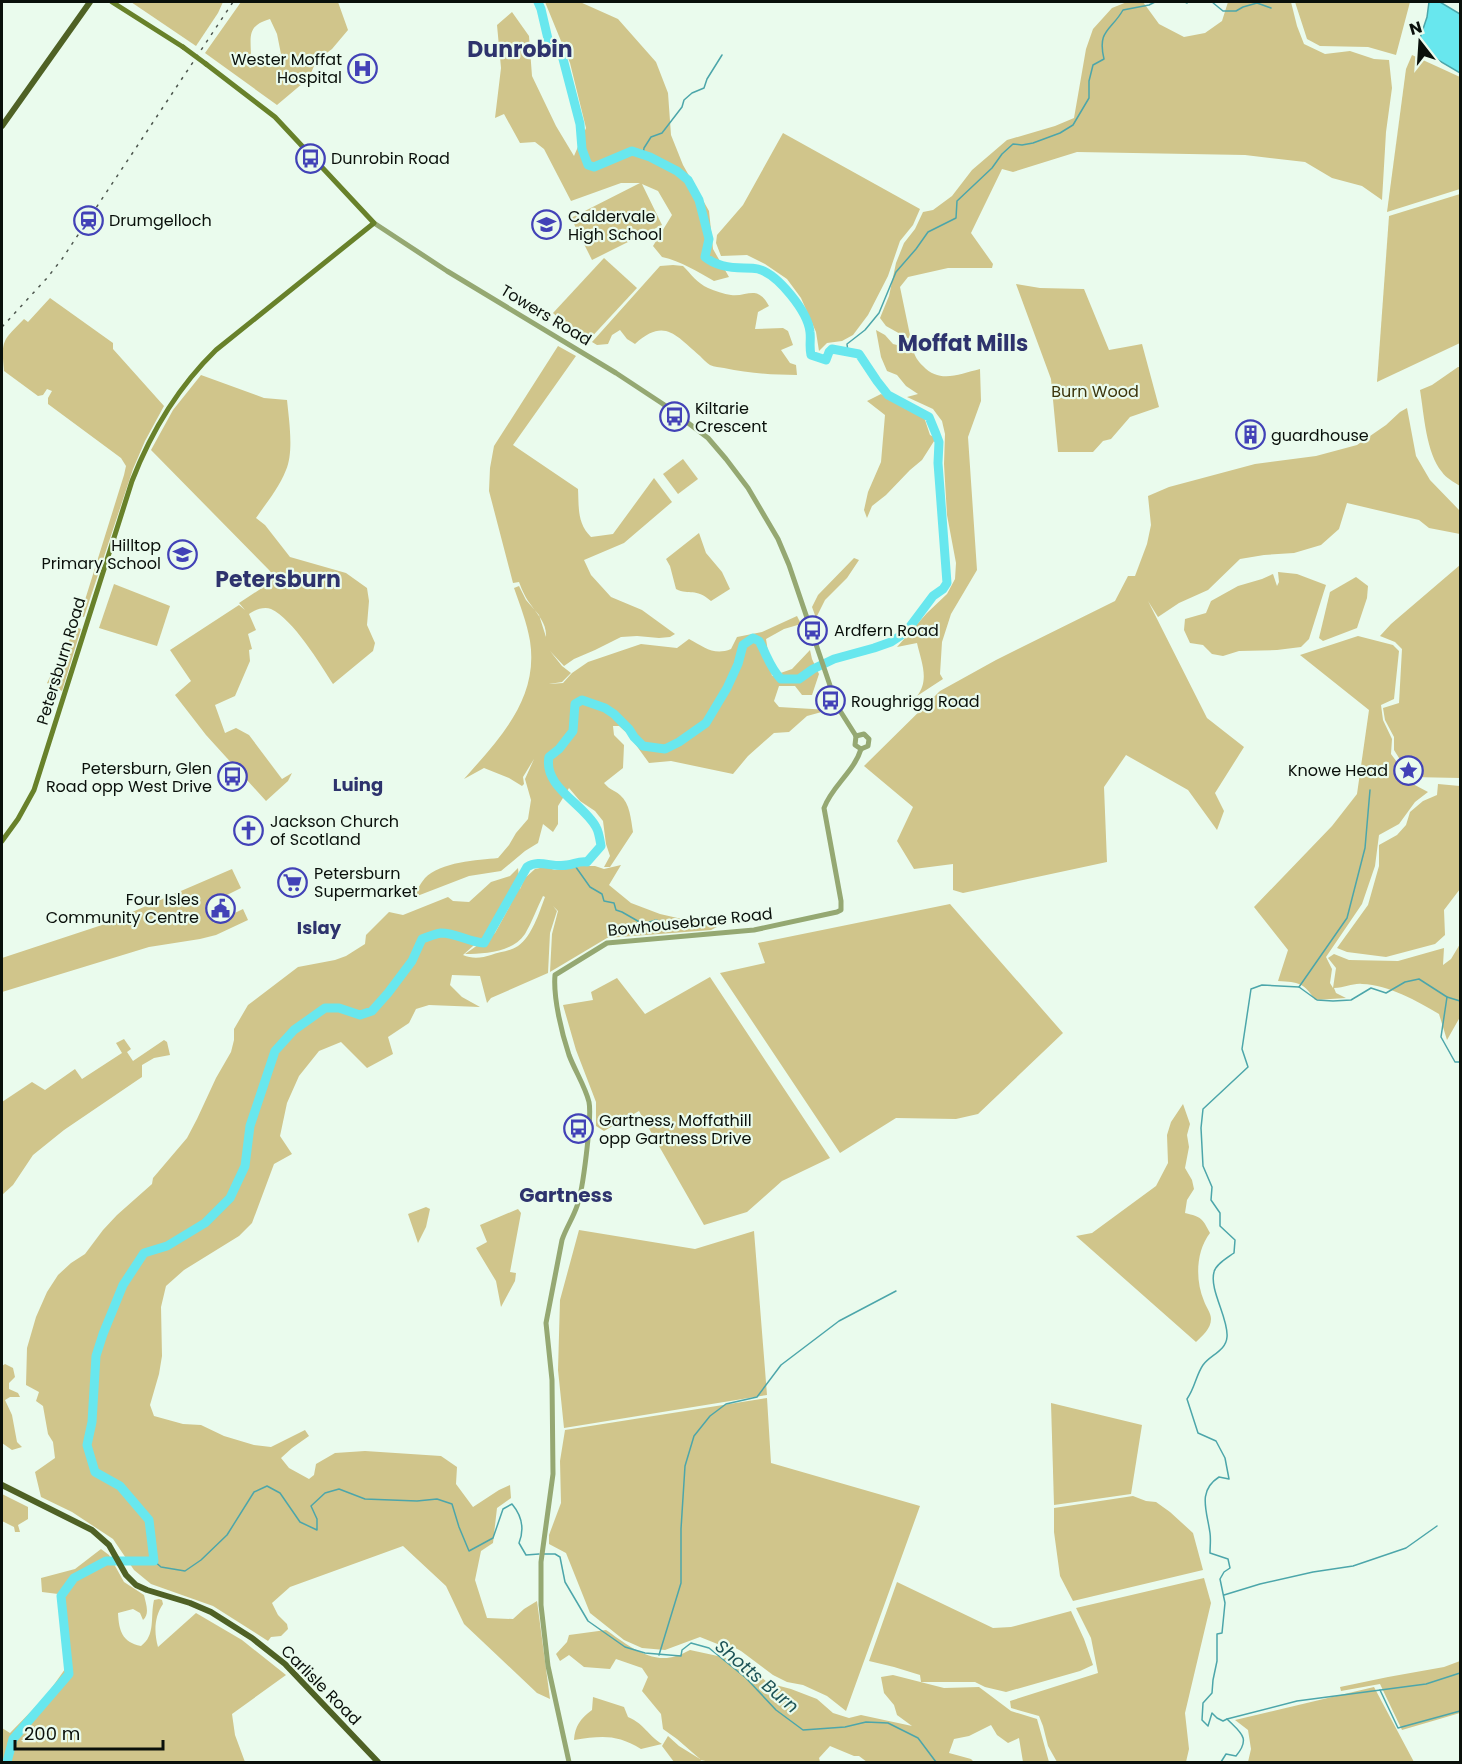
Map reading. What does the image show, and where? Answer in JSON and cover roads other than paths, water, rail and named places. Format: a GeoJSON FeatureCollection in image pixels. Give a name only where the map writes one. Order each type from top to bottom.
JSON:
{"type":"FeatureCollection","features":[{"type":"Feature","properties":{"kind":"main road"},"geometry":{"type":"LineString","coordinates":[[2,126],[90,2]]}},
{"type":"Feature","properties":{"kind":"main road","name":"Towers Road"},"geometry":{"type":"LineString","coordinates":[[112,2],[183,47],[275,117],[374,223]]}},
{"type":"Feature","properties":{"kind":"main road","name":"Petersburn Road"},"geometry":{"type":"LineString","coordinates":[[2,841],[18,819],[34,790],[132,481],[158,425],[195,372],[216,350],[374,223]]}},
{"type":"Feature","properties":{"kind":"main road","name":"Carlisle Road"},"geometry":{"type":"LineString","coordinates":[[2,1485],[92,1530],[109,1545],[126,1575],[136,1585],[211,1612],[252,1638],[285,1664],[378,1762]]}},
{"type":"Feature","properties":{"kind":"street","name":"Towers Road"},"geometry":{"type":"LineString","coordinates":[[374,223],[616,373],[663,404],[708,438],[748,488],[778,539],[837,706],[856,736]]}},
{"type":"Feature","properties":{"kind":"street"},"geometry":{"type":"LineString","coordinates":[[864,734],[870,742],[868,746],[861,749],[855,745],[855,741],[856,736],[864,734]]}},
{"type":"Feature","properties":{"kind":"street","name":"Bowhousebrae Road"},"geometry":{"type":"LineString","coordinates":[[569,1762],[545,1645],[541,1605],[544,1539],[553,1474],[552,1380],[546,1323],[562,1240],[578,1204],[587,1148],[589,1104],[564,1038],[555,975],[607,943],[754,930],[840,910],[842,900],[824,808],[827,799],[858,760],[861,749]]}},
{"type":"Feature","properties":{"kind":"water"},"geometry":{"type":"Polygon","coordinates":[[[1429,2],[1440,2],[1460,14],[1460,73],[1426,53],[1419,41],[1429,2]]]}},
{"type":"Feature","properties":{"kind":"waterway"},"geometry":{"type":"LineString","coordinates":[[7,1762],[13,1739],[69,1674],[61,1596],[74,1578],[106,1561],[154,1561],[149,1520],[120,1486],[95,1472],[87,1445],[92,1422],[96,1356],[123,1285],[144,1253],[167,1246],[205,1223],[230,1198],[245,1166],[250,1126],[275,1051],[294,1030],[325,1008],[339,1008],[360,1015],[372,1011],[412,961],[422,939],[441,933],[484,943],[527,867],[536,864],[562,866],[587,862],[601,846],[596,827],[558,786],[549,768],[549,757],[559,749],[573,731],[575,704],[582,700],[605,708],[614,714],[643,746],[665,749],[706,723],[727,688],[738,664],[743,645],[753,638],[759,641],[771,666],[781,679],[799,679],[834,659],[891,642],[906,632],[933,596],[947,583],[938,463],[939,442],[929,417],[888,395],[859,354],[832,349],[826,360],[811,355],[810,332],[804,314],[783,286],[766,272],[751,268],[723,266],[705,257],[709,239],[699,200],[688,180],[677,171],[650,157],[632,151],[594,167],[588,165],[582,149],[580,124],[562,55],[548,39],[538,2]]}},
{"type":"Feature","properties":{"kind":"waterway"},"geometry":{"type":"LineString","coordinates":[[848,352],[847,344],[865,330],[879,313],[896,272],[928,232],[956,218],[957,201],[992,168],[1002,154],[1013,144],[1033,143],[1060,133],[1073,125],[1089,98],[1089,81],[1093,65],[1104,59],[1102,42],[1106,32],[1123,10],[1155,2]]}},
{"type":"Feature","properties":{"kind":"waterway"},"geometry":{"type":"LineString","coordinates":[[1212,2],[1223,11],[1236,11],[1257,3],[1271,8]]}},
{"type":"Feature","properties":{"kind":"waterway"},"geometry":{"type":"LineString","coordinates":[[643,155],[644,148],[651,137],[662,133],[682,107],[684,100],[692,93],[704,88],[722,55]]}},
{"type":"Feature","properties":{"kind":"waterway"},"geometry":{"type":"LineString","coordinates":[[1299,987],[1347,918],[1365,848],[1370,790]]}},
{"type":"Feature","properties":{"kind":"waterway"},"geometry":{"type":"LineString","coordinates":[[573,863],[590,887],[602,894],[604,901],[614,903],[616,910],[643,924],[656,920],[668,925],[691,928],[705,926]]}},
{"type":"Feature","properties":{"kind":"waterway"},"geometry":{"type":"LineString","coordinates":[[1221,1762],[1226,1754],[1236,1756],[1243,1745],[1243,1740],[1240,1732],[1227,1719],[1223,1721],[1212,1713],[1208,1726],[1202,1720],[1203,1703],[1212,1693],[1217,1661],[1217,1634],[1222,1633],[1225,1603],[1220,1579],[1230,1568],[1228,1559],[1210,1553],[1205,1502],[1212,1483],[1219,1477],[1229,1479],[1225,1458],[1216,1441],[1198,1433],[1187,1399],[1203,1365],[1226,1342],[1227,1330],[1213,1279],[1217,1266],[1234,1253],[1235,1240],[1220,1226],[1220,1213],[1211,1200],[1212,1187],[1203,1166],[1201,1128],[1203,1109],[1248,1067],[1242,1049],[1251,989],[1262,985],[1299,987],[1317,1000],[1351,1000],[1371,988],[1386,993],[1405,982],[1419,979],[1447,997],[1460,1001]]}},
{"type":"Feature","properties":{"kind":"waterway"},"geometry":{"type":"LineString","coordinates":[[1447,997],[1441,1037],[1455,1062],[1460,1062]]}},
{"type":"Feature","properties":{"kind":"waterway"},"geometry":{"type":"LineString","coordinates":[[659,1655],[681,1583],[681,1529],[685,1466],[694,1436],[710,1416],[726,1404],[757,1397],[781,1365],[839,1321],[896,1291]]}},
{"type":"Feature","properties":{"kind":"waterway","name":"Shotts Burn"},"geometry":{"type":"LineString","coordinates":[[154,1561],[161,1567],[185,1571],[201,1560],[227,1535],[254,1492],[267,1486],[280,1493],[300,1522],[317,1530],[317,1519],[311,1506],[325,1493],[339,1489],[365,1499],[417,1501],[437,1499],[452,1504],[469,1551],[493,1538],[503,1509],[512,1504],[522,1522],[519,1543],[526,1555],[539,1554]]}},
{"type":"Feature","properties":{"kind":"waterway"},"geometry":{"type":"LineString","coordinates":[[1224,1595],[1313,1572],[1353,1566],[1406,1548],[1437,1526]]}},
{"type":"Feature","properties":{"kind":"waterway","name":"Shotts Burn"},"geometry":{"type":"LineString","coordinates":[[544,1554],[555,1554],[560,1557],[565,1582],[588,1621],[625,1647],[645,1653],[681,1656],[682,1650],[691,1643],[709,1648],[746,1678],[776,1710],[803,1730],[845,1727],[866,1722],[888,1723],[918,1738],[936,1762]]}},
{"type":"Feature","properties":{"kind":"waterway"},"geometry":{"type":"LineString","coordinates":[[1227,1719],[1297,1701],[1426,1684],[1460,1673]]}},
{"type":"Feature","properties":{"kind":"waterway"},"geometry":{"type":"LineString","coordinates":[[1380,1690],[1398,1728],[1460,1711]]}},
{"type":"Feature","properties":{"kind":"railway"},"geometry":{"type":"LineString","coordinates":[[2,327],[62,259],[233,2]]}},
{"type":"Feature","properties":{"kind":"place","name":"Wester Moffat Hospital"},"geometry":{"type":"Point","coordinates":[363,68]}},
{"type":"Feature","properties":{"kind":"place","name":"Dunrobin Road"},"geometry":{"type":"Point","coordinates":[310,158]}},
{"type":"Feature","properties":{"kind":"place","name":"Drumgelloch"},"geometry":{"type":"Point","coordinates":[88,220]}},
{"type":"Feature","properties":{"kind":"place","name":"Caldervale High School"},"geometry":{"type":"Point","coordinates":[547,225]}},
{"type":"Feature","properties":{"kind":"place","name":"Kiltarie Crescent"},"geometry":{"type":"Point","coordinates":[674,417]}},
{"type":"Feature","properties":{"kind":"place","name":"guardhouse"},"geometry":{"type":"Point","coordinates":[1250,435]}},
{"type":"Feature","properties":{"kind":"place","name":"Hilltop Primary School"},"geometry":{"type":"Point","coordinates":[182,554]}},
{"type":"Feature","properties":{"kind":"place","name":"Ardfern Road"},"geometry":{"type":"Point","coordinates":[813,630]}},
{"type":"Feature","properties":{"kind":"place","name":"Roughrigg Road"},"geometry":{"type":"Point","coordinates":[830,701]}},
{"type":"Feature","properties":{"kind":"place","name":"Knowe Head"},"geometry":{"type":"Point","coordinates":[1409,770]}},
{"type":"Feature","properties":{"kind":"place","name":"Petersburn, Glen Road opp West Drive"},"geometry":{"type":"Point","coordinates":[233,777]}},
{"type":"Feature","properties":{"kind":"place","name":"Jackson Church of Scotland"},"geometry":{"type":"Point","coordinates":[249,830]}},
{"type":"Feature","properties":{"kind":"place","name":"Petersburn Supermarket"},"geometry":{"type":"Point","coordinates":[293,882]}},
{"type":"Feature","properties":{"kind":"place","name":"Four Isles Community Centre"},"geometry":{"type":"Point","coordinates":[220,908]}},
{"type":"Feature","properties":{"kind":"place","name":"Gartness, Moffathill opp Gartness Drive"},"geometry":{"type":"Point","coordinates":[578,1129]}},
{"type":"Feature","properties":{"kind":"district","name":"Dunrobin"},"geometry":{"type":"Point","coordinates":[520,49]}},
{"type":"Feature","properties":{"kind":"district","name":"Moffat Mills"},"geometry":{"type":"Point","coordinates":[963,343]}},
{"type":"Feature","properties":{"kind":"district","name":"Petersburn"},"geometry":{"type":"Point","coordinates":[278,579]}},
{"type":"Feature","properties":{"kind":"district","name":"Luing"},"geometry":{"type":"Point","coordinates":[358,784]}},
{"type":"Feature","properties":{"kind":"district","name":"Islay"},"geometry":{"type":"Point","coordinates":[319,927]}},
{"type":"Feature","properties":{"kind":"district","name":"Gartness"},"geometry":{"type":"Point","coordinates":[566,1195]}},
{"type":"Feature","properties":{"kind":"park label","name":"Burn Wood"},"geometry":{"type":"Point","coordinates":[1095,391]}}]}
